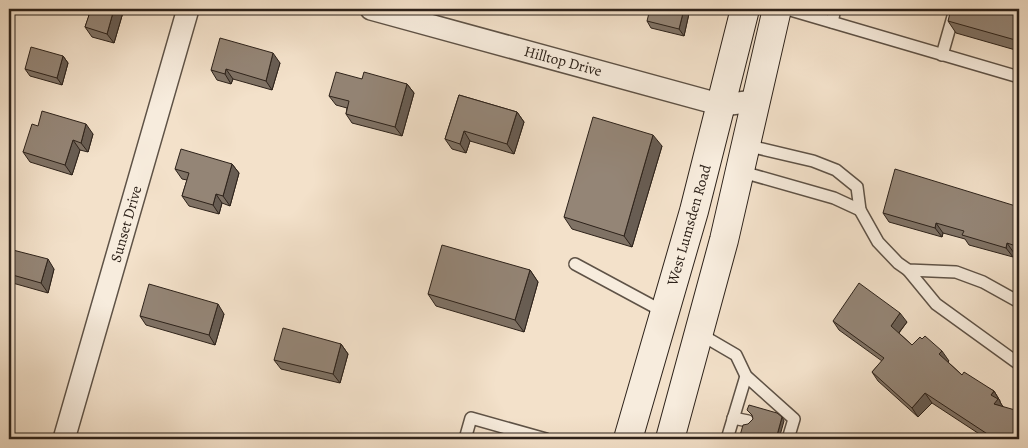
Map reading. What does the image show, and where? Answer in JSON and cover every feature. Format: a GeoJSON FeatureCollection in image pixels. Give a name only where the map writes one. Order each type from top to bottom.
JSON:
{"type":"FeatureCollection","features":[{"type":"Feature","properties":{"kind":"main road","name":"West Lumsden Road"},"geometry":{"type":"LineString","coordinates":[[628,439],[722,105],[745,9]]}},
{"type":"Feature","properties":{"kind":"main road"},"geometry":{"type":"LineString","coordinates":[[670,439],[700,334],[777,9]]}},
{"type":"Feature","properties":{"kind":"street","name":"Sunset Drive"},"geometry":{"type":"LineString","coordinates":[[64,439],[188,9]]}},
{"type":"Feature","properties":{"kind":"street","name":"Hilltop Drive"},"geometry":{"type":"LineString","coordinates":[[371,9],[722,105],[755,101]]}},
{"type":"Feature","properties":{"kind":"lane"},"geometry":{"type":"LineString","coordinates":[[787,9],[1019,78]]}},
{"type":"Feature","properties":{"kind":"lane"},"geometry":{"type":"LineString","coordinates":[[832,22],[835,9]]}},
{"type":"Feature","properties":{"kind":"lane"},"geometry":{"type":"LineString","coordinates":[[942,54],[954,13]]}},
{"type":"Feature","properties":{"kind":"lane"},"geometry":{"type":"LineString","coordinates":[[742,158],[860,210]]}},
{"type":"Feature","properties":{"kind":"lane"},"geometry":{"type":"LineString","coordinates":[[742,158],[813,161],[836,170],[857,187],[860,210],[878,242],[888,254],[908,270],[936,304],[1019,364]]}},
{"type":"Feature","properties":{"kind":"lane"},"geometry":{"type":"LineString","coordinates":[[575,264],[631,292],[664,312]]}},
{"type":"Feature","properties":{"kind":"lane"},"geometry":{"type":"LineString","coordinates":[[908,270],[956,272],[982,282],[1019,302]]}},
{"type":"Feature","properties":{"kind":"lane"},"geometry":{"type":"LineString","coordinates":[[700,334],[736,355],[746,376],[794,419],[787,433]]}},
{"type":"Feature","properties":{"kind":"lane"},"geometry":{"type":"LineString","coordinates":[[732,438],[733,418],[746,376]]}},
{"type":"Feature","properties":{"kind":"lane"},"geometry":{"type":"LineString","coordinates":[[464,439],[470,418],[546,439]]}},
{"type":"Feature","properties":{"kind":"lane"},"geometry":{"type":"LineString","coordinates":[[733,418],[748,421]]}},
{"type":"Feature","properties":{"kind":"building"},"geometry":{"type":"Polygon","coordinates":[[[91,9],[114,9],[107,34],[85,27],[91,9]]]}},
{"type":"Feature","properties":{"kind":"building"},"geometry":{"type":"Polygon","coordinates":[[[650,9],[684,9],[679,29],[647,21],[650,9]]]}},
{"type":"Feature","properties":{"kind":"building"},"geometry":{"type":"Polygon","coordinates":[[[951,9],[1019,9],[1019,41],[948,21],[951,9]]]}},
{"type":"Feature","properties":{"kind":"building"},"geometry":{"type":"Polygon","coordinates":[[[220,38],[273,53],[266,81],[226,69],[225,74],[211,70],[220,38]]]}},
{"type":"Feature","properties":{"kind":"building"},"geometry":{"type":"Polygon","coordinates":[[[31,47],[63,56],[57,78],[25,69],[31,47]]]}},
{"type":"Feature","properties":{"kind":"building"},"geometry":{"type":"Polygon","coordinates":[[[336,72],[362,79],[364,72],[407,84],[395,127],[346,114],[349,101],[329,96],[336,72]]]}},
{"type":"Feature","properties":{"kind":"building"},"geometry":{"type":"Polygon","coordinates":[[[459,95],[517,112],[507,144],[464,131],[460,144],[445,139],[459,95]]]}},
{"type":"Feature","properties":{"kind":"building"},"geometry":{"type":"Polygon","coordinates":[[[42,111],[86,124],[81,143],[73,140],[65,165],[23,152],[32,124],[38,126],[42,111]]]}},
{"type":"Feature","properties":{"kind":"building"},"geometry":{"type":"Polygon","coordinates":[[[593,117],[653,135],[624,236],[564,217],[593,117]]]}},
{"type":"Feature","properties":{"kind":"building"},"geometry":{"type":"Polygon","coordinates":[[[181,149],[232,164],[223,196],[216,194],[213,205],[182,196],[189,173],[175,169],[181,149]]]}},
{"type":"Feature","properties":{"kind":"building"},"geometry":{"type":"Polygon","coordinates":[[[895,169],[1019,207],[1019,247],[1007,243],[1006,248],[962,235],[964,231],[936,223],[935,228],[883,213],[895,169]]]}},
{"type":"Feature","properties":{"kind":"building"},"geometry":{"type":"Polygon","coordinates":[[[442,245],[530,270],[515,320],[428,294],[442,245]]]}},
{"type":"Feature","properties":{"kind":"building"},"geometry":{"type":"Polygon","coordinates":[[[9,249],[48,259],[41,283],[9,274],[9,249]]]}},
{"type":"Feature","properties":{"kind":"building"},"geometry":{"type":"Polygon","coordinates":[[[859,283],[900,313],[891,326],[912,345],[920,337],[922,339],[925,336],[942,351],[939,354],[962,375],[964,372],[994,391],[991,395],[998,399],[994,404],[1019,413],[1019,439],[995,439],[925,393],[912,408],[872,372],[884,358],[833,321],[859,283]]]}},
{"type":"Feature","properties":{"kind":"building"},"geometry":{"type":"Polygon","coordinates":[[[149,284],[218,304],[209,335],[140,316],[149,284]]]}},
{"type":"Feature","properties":{"kind":"building"},"geometry":{"type":"Polygon","coordinates":[[[283,328],[341,344],[333,374],[274,360],[283,328]]]}},
{"type":"Feature","properties":{"kind":"building"},"geometry":{"type":"Polygon","coordinates":[[[749,405],[777,413],[782,417],[776,439],[739,439],[743,425],[748,424],[753,419],[747,410],[749,405]]]}},
{"type":"Feature","properties":{"kind":"building"},"geometry":{"type":"Polygon","coordinates":[[[478,434],[496,439],[476,439],[478,434]]]}}]}
